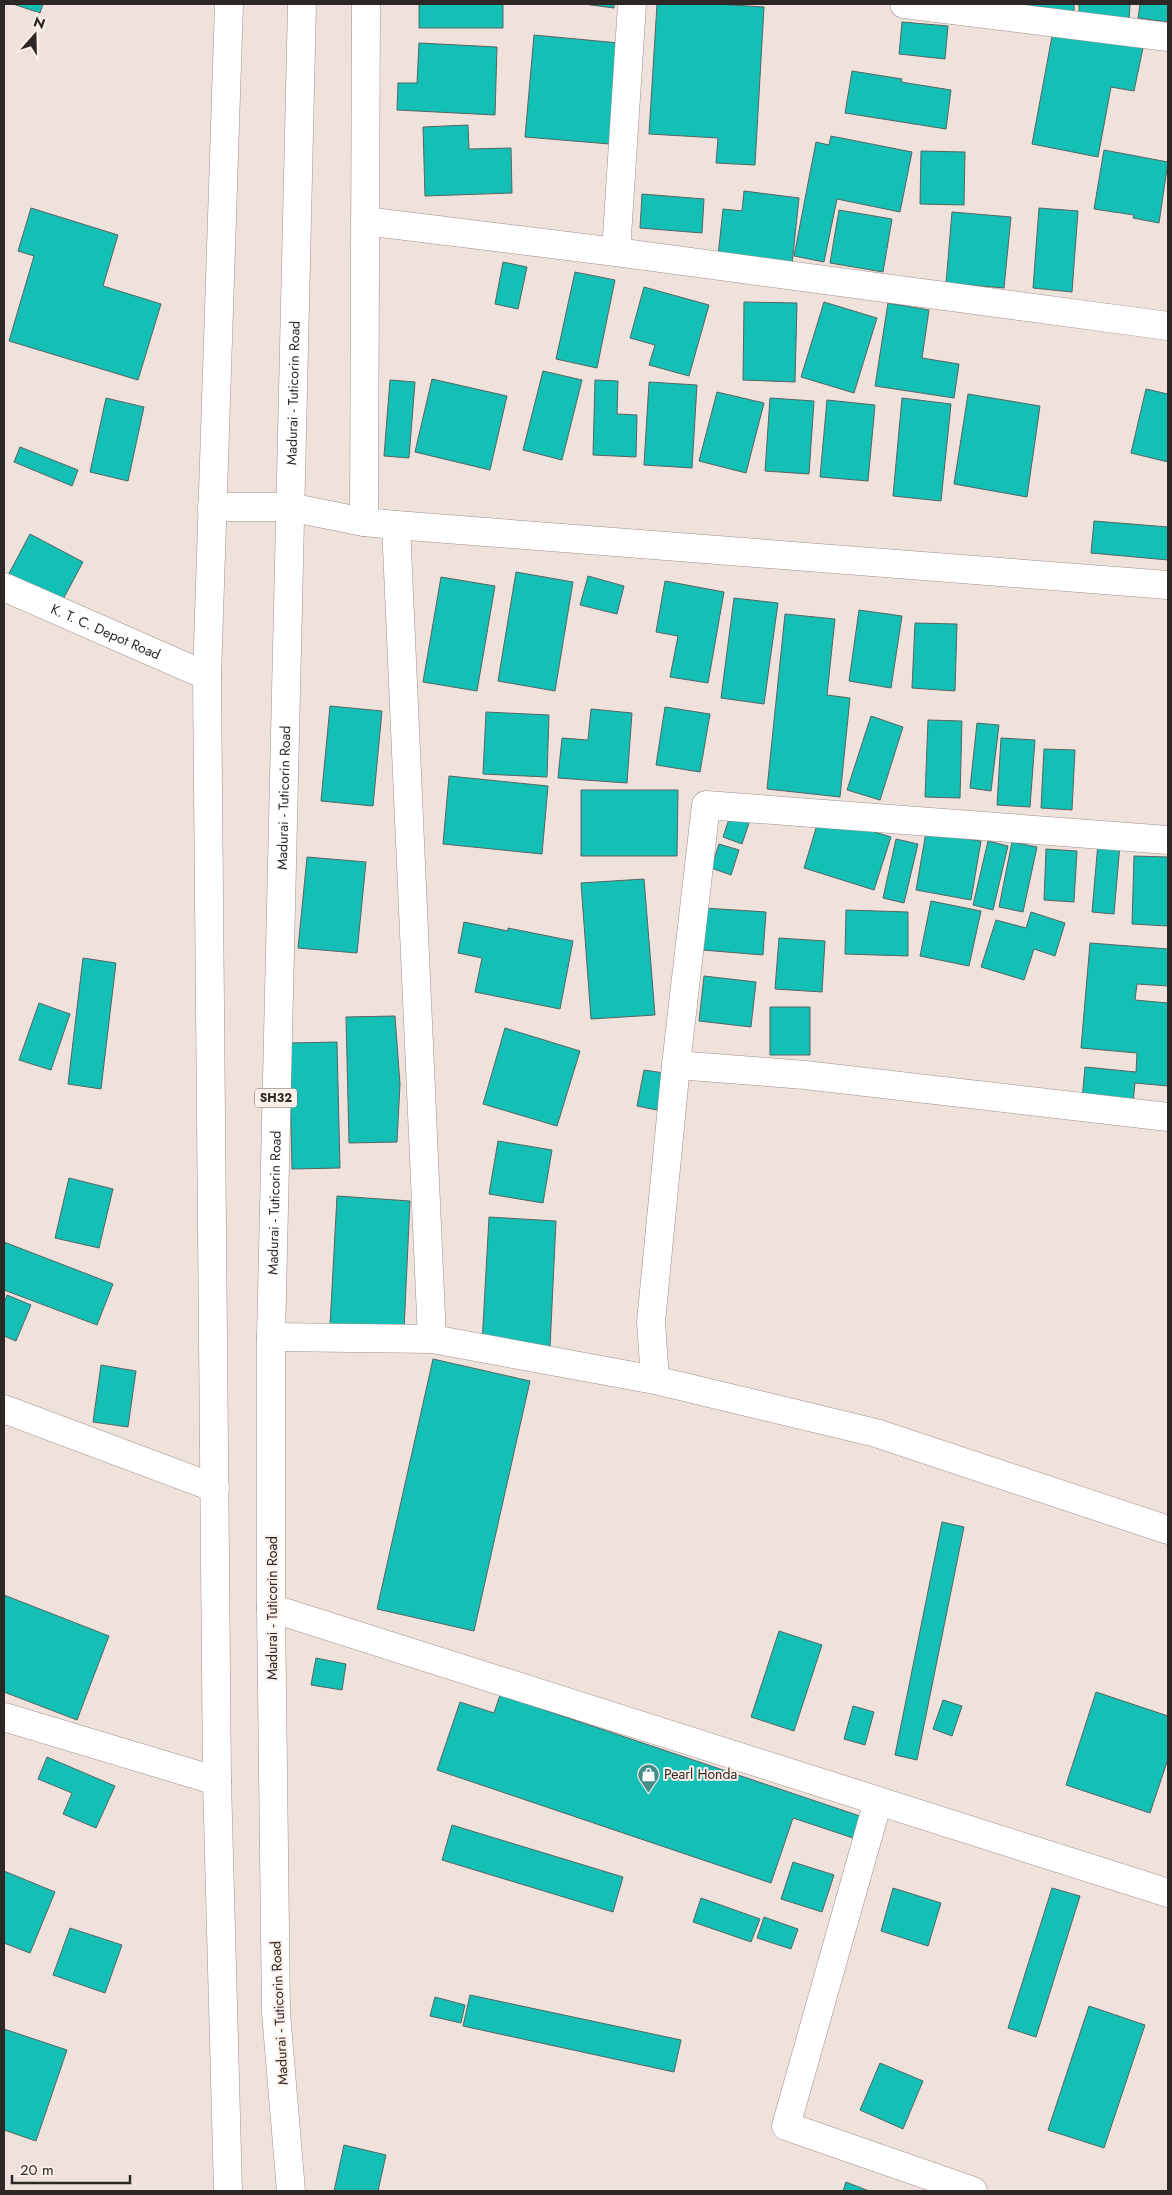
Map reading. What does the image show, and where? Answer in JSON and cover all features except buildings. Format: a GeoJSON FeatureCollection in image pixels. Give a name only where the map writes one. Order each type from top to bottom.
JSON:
{"type":"FeatureCollection","features":[{"type":"Feature","properties":{"kind":"street"},"geometry":{"type":"LineString","coordinates":[[228,2191],[218,1781],[207,676],[229,4]]}},
{"type":"Feature","properties":{"kind":"street","name":"Madurai - Tuticorin Road"},"geometry":{"type":"LineString","coordinates":[[291,2191],[276,2013],[271,1608],[271,1337],[302,4]]}},
{"type":"Feature","properties":{"kind":"street"},"geometry":{"type":"LineString","coordinates":[[364,522],[366,4]]}},
{"type":"Feature","properties":{"kind":"street"},"geometry":{"type":"LineString","coordinates":[[616,252],[632,4]]}},
{"type":"Feature","properties":{"kind":"street"},"geometry":{"type":"LineString","coordinates":[[904,4],[1168,37]]}},
{"type":"Feature","properties":{"kind":"street"},"geometry":{"type":"LineString","coordinates":[[365,221],[616,252],[1168,326]]}},
{"type":"Feature","properties":{"kind":"street"},"geometry":{"type":"LineString","coordinates":[[212,507],[289,508],[364,522],[396,525],[1168,585]]}},
{"type":"Feature","properties":{"kind":"street"},"geometry":{"type":"LineString","coordinates":[[396,525],[432,1338]]}},
{"type":"Feature","properties":{"kind":"street","name":"K. T. C. Depot Road"},"geometry":{"type":"LineString","coordinates":[[4,587],[207,676]]}},
{"type":"Feature","properties":{"kind":"street"},"geometry":{"type":"LineString","coordinates":[[655,1380],[651,1322],[676,1065],[706,805],[1168,840]]}},
{"type":"Feature","properties":{"kind":"street"},"geometry":{"type":"LineString","coordinates":[[676,1065],[804,1075],[1168,1117]]}},
{"type":"Feature","properties":{"kind":"street"},"geometry":{"type":"LineString","coordinates":[[271,1337],[432,1338],[655,1380],[876,1433],[1168,1530]]}},
{"type":"Feature","properties":{"kind":"street"},"geometry":{"type":"LineString","coordinates":[[4,1409],[215,1488]]}},
{"type":"Feature","properties":{"kind":"street"},"geometry":{"type":"LineString","coordinates":[[271,1608],[1168,1893]]}},
{"type":"Feature","properties":{"kind":"street"},"geometry":{"type":"LineString","coordinates":[[4,1718],[218,1781]]}},
{"type":"Feature","properties":{"kind":"street"},"geometry":{"type":"LineString","coordinates":[[878,1801],[786,2126],[973,2191]]}},
{"type":"Feature","properties":{"kind":"place","name":"Pearl Honda"},"geometry":{"type":"Point","coordinates":[648,1793]}}]}
